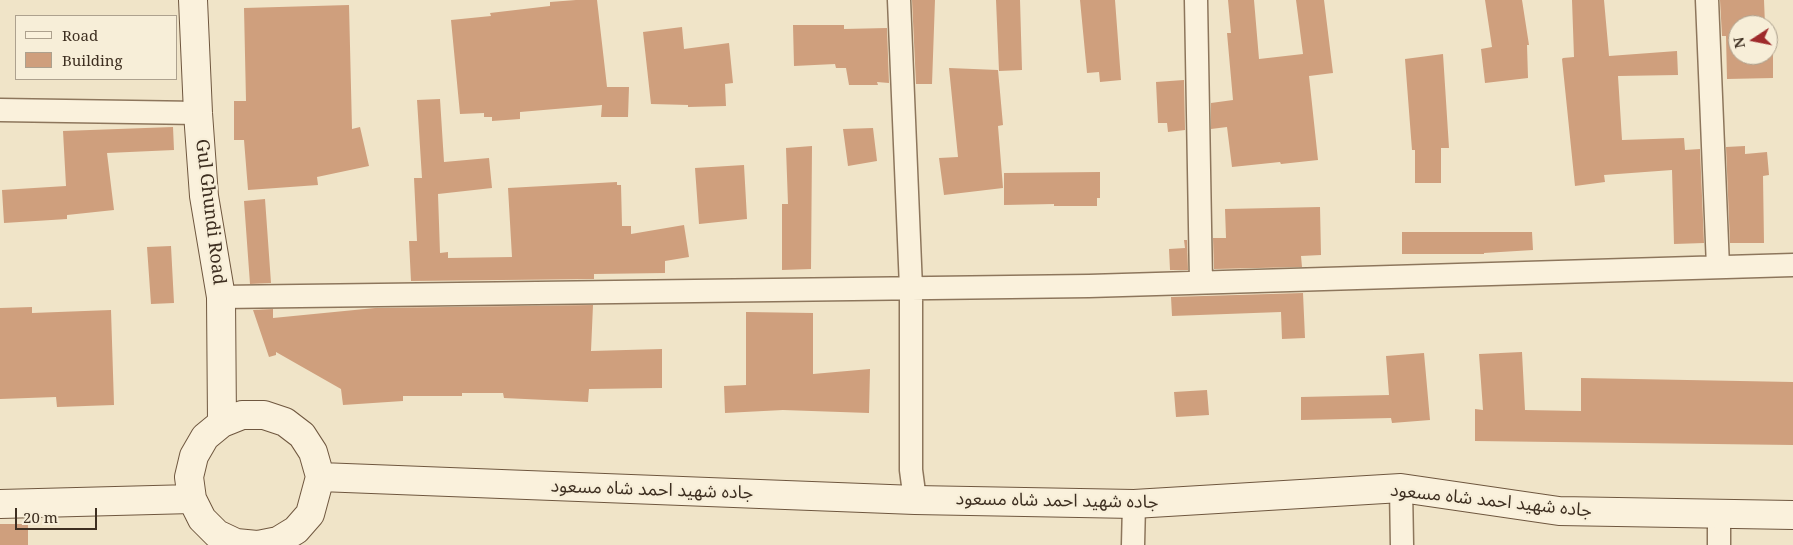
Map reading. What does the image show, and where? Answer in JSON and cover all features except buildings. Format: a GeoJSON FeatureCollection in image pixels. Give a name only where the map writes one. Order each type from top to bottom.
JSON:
{"type":"FeatureCollection","features":[{"type":"Feature","properties":{"kind":"main road","name":"Gul Ghundi Road"},"geometry":{"type":"LineString","coordinates":[[193,0],[204,196],[221,297],[222,423]]}},
{"type":"Feature","properties":{"kind":"main road"},"geometry":{"type":"LineString","coordinates":[[242,415],[264,415],[285,422],[302,435],[314,452],[320,477],[310,514],[296,530],[257,544],[217,534],[202,519],[192,499],[189,477],[194,456],[205,437],[222,423],[242,415]]}},
{"type":"Feature","properties":{"kind":"main road","name":"جاده شهيد احمد شاه مسعود"},"geometry":{"type":"LineString","coordinates":[[320,477],[916,500],[1134,504],[1401,488],[1559,511],[1793,515]]}},
{"type":"Feature","properties":{"kind":"main road"},"geometry":{"type":"LineString","coordinates":[[0,504],[192,499]]}},
{"type":"Feature","properties":{"kind":"street"},"geometry":{"type":"LineString","coordinates":[[899,0],[911,288],[911,470],[916,500]]}},
{"type":"Feature","properties":{"kind":"street"},"geometry":{"type":"LineString","coordinates":[[1196,0],[1201,282]]}},
{"type":"Feature","properties":{"kind":"street"},"geometry":{"type":"LineString","coordinates":[[1707,0],[1718,267]]}},
{"type":"Feature","properties":{"kind":"street"},"geometry":{"type":"LineString","coordinates":[[0,110],[198,113]]}},
{"type":"Feature","properties":{"kind":"street"},"geometry":{"type":"LineString","coordinates":[[221,297],[1089,286],[1793,265]]}},
{"type":"Feature","properties":{"kind":"street"},"geometry":{"type":"LineString","coordinates":[[1401,488],[1402,545]]}},
{"type":"Feature","properties":{"kind":"street"},"geometry":{"type":"LineString","coordinates":[[1133,545],[1134,504]]}},
{"type":"Feature","properties":{"kind":"street"},"geometry":{"type":"LineString","coordinates":[[1718,545],[1719,514]]}}]}
